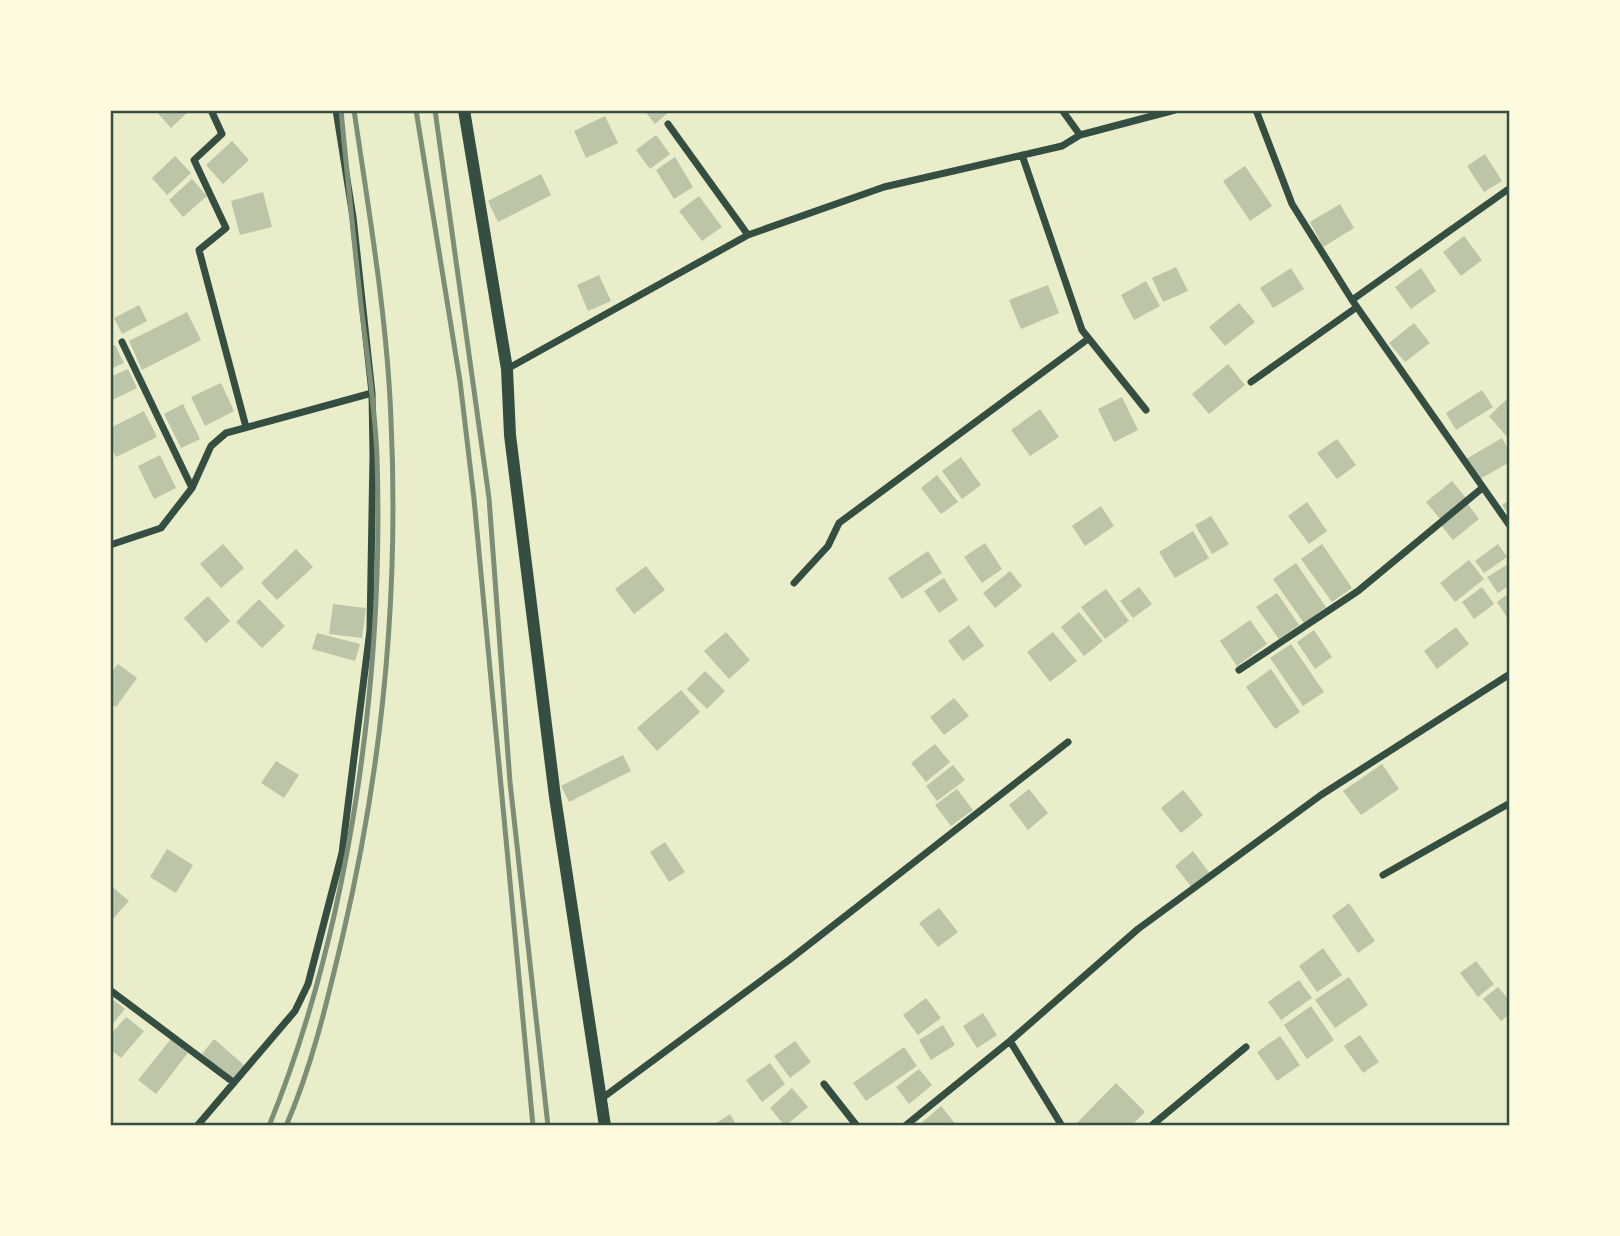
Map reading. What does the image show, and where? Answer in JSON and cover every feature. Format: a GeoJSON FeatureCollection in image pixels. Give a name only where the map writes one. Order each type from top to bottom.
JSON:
{"type":"FeatureCollection","features":[{"type":"Feature","properties":{"kind":"street"},"geometry":{"type":"LineString","coordinates":[[211,110],[222,134],[194,160],[226,228],[199,250],[246,427]]}},
{"type":"Feature","properties":{"kind":"street"},"geometry":{"type":"LineString","coordinates":[[197,1126],[295,1011],[308,984],[342,853],[370,629],[372,393],[353,217],[336,110]]}},
{"type":"Feature","properties":{"kind":"street"},"geometry":{"type":"LineString","coordinates":[[464,110],[507,369],[510,435],[555,797],[605,1126]]}},
{"type":"Feature","properties":{"kind":"street"},"geometry":{"type":"LineString","coordinates":[[1062,110],[1080,135]]}},
{"type":"Feature","properties":{"kind":"street"},"geometry":{"type":"LineString","coordinates":[[507,369],[748,235],[884,187],[1062,146],[1080,135],[1175,110]]}},
{"type":"Feature","properties":{"kind":"street"},"geometry":{"type":"LineString","coordinates":[[1256,110],[1292,204],[1352,300],[1481,489],[1510,526]]}},
{"type":"Feature","properties":{"kind":"street"},"geometry":{"type":"LineString","coordinates":[[668,124],[748,235]]}},
{"type":"Feature","properties":{"kind":"street"},"geometry":{"type":"LineString","coordinates":[[1023,155],[1077,318],[1088,340],[1146,410]]}},
{"type":"Feature","properties":{"kind":"street"},"geometry":{"type":"LineString","coordinates":[[1352,300],[1510,188]]}},
{"type":"Feature","properties":{"kind":"street"},"geometry":{"type":"LineString","coordinates":[[1251,382],[1357,307]]}},
{"type":"Feature","properties":{"kind":"street"},"geometry":{"type":"LineString","coordinates":[[794,583],[828,546],[839,523],[1088,340]]}},
{"type":"Feature","properties":{"kind":"street"},"geometry":{"type":"LineString","coordinates":[[122,342],[192,488]]}},
{"type":"Feature","properties":{"kind":"street"},"geometry":{"type":"LineString","coordinates":[[110,545],[161,528],[192,488],[211,446],[226,433],[372,393]]}},
{"type":"Feature","properties":{"kind":"street"},"geometry":{"type":"LineString","coordinates":[[1239,670],[1358,591],[1481,489]]}},
{"type":"Feature","properties":{"kind":"street"},"geometry":{"type":"LineString","coordinates":[[905,1126],[1010,1041],[1138,929],[1321,794],[1510,674]]}},
{"type":"Feature","properties":{"kind":"street"},"geometry":{"type":"LineString","coordinates":[[601,1099],[799,953],[1068,742]]}},
{"type":"Feature","properties":{"kind":"street"},"geometry":{"type":"LineString","coordinates":[[1383,875],[1510,803]]}},
{"type":"Feature","properties":{"kind":"street"},"geometry":{"type":"LineString","coordinates":[[110,990],[233,1082]]}},
{"type":"Feature","properties":{"kind":"street"},"geometry":{"type":"LineString","coordinates":[[1010,1041],[1062,1126]]}},
{"type":"Feature","properties":{"kind":"street"},"geometry":{"type":"LineString","coordinates":[[1151,1126],[1246,1047]]}},
{"type":"Feature","properties":{"kind":"street"},"geometry":{"type":"LineString","coordinates":[[824,1084],[857,1126]]}},
{"type":"Feature","properties":{"kind":"building"},"geometry":{"type":"Polygon","coordinates":[[[155,110],[190,110],[171,128],[155,110]]]}},
{"type":"Feature","properties":{"kind":"building"},"geometry":{"type":"Polygon","coordinates":[[[644,110],[671,110],[655,124],[644,110]]]}},
{"type":"Feature","properties":{"kind":"building"},"geometry":{"type":"Polygon","coordinates":[[[605,116],[618,143],[586,158],[574,131],[605,116]]]}},
{"type":"Feature","properties":{"kind":"building"},"geometry":{"type":"Polygon","coordinates":[[[656,135],[670,154],[650,169],[636,150],[656,135]]]}},
{"type":"Feature","properties":{"kind":"building"},"geometry":{"type":"Polygon","coordinates":[[[232,141],[249,160],[223,184],[206,165],[232,141]]]}},
{"type":"Feature","properties":{"kind":"building"},"geometry":{"type":"Polygon","coordinates":[[[1485,154],[1502,181],[1484,192],[1467,166],[1485,154]]]}},
{"type":"Feature","properties":{"kind":"building"},"geometry":{"type":"Polygon","coordinates":[[[175,156],[191,173],[167,195],[152,178],[175,156]]]}},
{"type":"Feature","properties":{"kind":"building"},"geometry":{"type":"Polygon","coordinates":[[[675,157],[693,187],[674,199],[656,170],[675,157]]]}},
{"type":"Feature","properties":{"kind":"building"},"geometry":{"type":"Polygon","coordinates":[[[1245,166],[1272,206],[1250,221],[1223,181],[1245,166]]]}},
{"type":"Feature","properties":{"kind":"building"},"geometry":{"type":"Polygon","coordinates":[[[541,174],[551,195],[498,222],[488,201],[541,174]]]}},
{"type":"Feature","properties":{"kind":"building"},"geometry":{"type":"Polygon","coordinates":[[[192,179],[207,196],[183,217],[169,200],[192,179]]]}},
{"type":"Feature","properties":{"kind":"building"},"geometry":{"type":"Polygon","coordinates":[[[263,192],[272,227],[240,235],[231,201],[263,192]]]}},
{"type":"Feature","properties":{"kind":"building"},"geometry":{"type":"Polygon","coordinates":[[[699,196],[722,227],[702,241],[679,211],[699,196]]]}},
{"type":"Feature","properties":{"kind":"building"},"geometry":{"type":"Polygon","coordinates":[[[1340,204],[1354,228],[1323,247],[1310,222],[1340,204]]]}},
{"type":"Feature","properties":{"kind":"building"},"geometry":{"type":"Polygon","coordinates":[[[1464,236],[1482,260],[1461,276],[1443,252],[1464,236]]]}},
{"type":"Feature","properties":{"kind":"building"},"geometry":{"type":"Polygon","coordinates":[[[1176,267],[1188,291],[1163,302],[1152,278],[1176,267]]]}},
{"type":"Feature","properties":{"kind":"building"},"geometry":{"type":"Polygon","coordinates":[[[1291,268],[1304,289],[1273,308],[1260,288],[1291,268]]]}},
{"type":"Feature","properties":{"kind":"building"},"geometry":{"type":"Polygon","coordinates":[[[1421,268],[1436,291],[1411,309],[1395,287],[1421,268]]]}},
{"type":"Feature","properties":{"kind":"building"},"geometry":{"type":"Polygon","coordinates":[[[599,275],[611,301],[588,311],[577,285],[599,275]]]}},
{"type":"Feature","properties":{"kind":"building"},"geometry":{"type":"Polygon","coordinates":[[[1146,281],[1160,306],[1134,320],[1121,295],[1146,281]]]}},
{"type":"Feature","properties":{"kind":"building"},"geometry":{"type":"Polygon","coordinates":[[[1048,285],[1059,313],[1021,329],[1009,300],[1048,285]]]}},
{"type":"Feature","properties":{"kind":"building"},"geometry":{"type":"Polygon","coordinates":[[[1239,303],[1255,322],[1225,346],[1209,327],[1239,303]]]}},
{"type":"Feature","properties":{"kind":"building"},"geometry":{"type":"Polygon","coordinates":[[[139,305],[147,321],[122,334],[114,318],[139,305]]]}},
{"type":"Feature","properties":{"kind":"building"},"geometry":{"type":"Polygon","coordinates":[[[187,312],[201,340],[142,370],[129,341],[187,312]]]}},
{"type":"Feature","properties":{"kind":"building"},"geometry":{"type":"Polygon","coordinates":[[[1414,323],[1430,343],[1405,362],[1389,343],[1414,323]]]}},
{"type":"Feature","properties":{"kind":"building"},"geometry":{"type":"Polygon","coordinates":[[[115,345],[124,363],[110,369],[110,347],[115,345]]]}},
{"type":"Feature","properties":{"kind":"building"},"geometry":{"type":"Polygon","coordinates":[[[1228,364],[1245,385],[1209,414],[1192,394],[1228,364]]]}},
{"type":"Feature","properties":{"kind":"building"},"geometry":{"type":"Polygon","coordinates":[[[128,369],[137,388],[110,401],[110,377],[128,369]]]}},
{"type":"Feature","properties":{"kind":"building"},"geometry":{"type":"Polygon","coordinates":[[[221,383],[234,411],[205,426],[191,397],[221,383]]]}},
{"type":"Feature","properties":{"kind":"building"},"geometry":{"type":"Polygon","coordinates":[[[1482,390],[1493,407],[1456,430],[1446,413],[1482,390]]]}},
{"type":"Feature","properties":{"kind":"building"},"geometry":{"type":"Polygon","coordinates":[[[1122,397],[1138,430],[1114,442],[1098,409],[1122,397]]]}},
{"type":"Feature","properties":{"kind":"building"},"geometry":{"type":"Polygon","coordinates":[[[1507,399],[1510,435],[1507,437],[1489,416],[1507,399]]]}},
{"type":"Feature","properties":{"kind":"building"},"geometry":{"type":"Polygon","coordinates":[[[183,404],[200,439],[181,448],[164,414],[183,404]]]}},
{"type":"Feature","properties":{"kind":"building"},"geometry":{"type":"Polygon","coordinates":[[[1040,409],[1059,437],[1030,456],[1011,430],[1040,409]]]}},
{"type":"Feature","properties":{"kind":"building"},"geometry":{"type":"Polygon","coordinates":[[[144,411],[157,437],[116,457],[110,445],[110,428],[144,411]]]}},
{"type":"Feature","properties":{"kind":"building"},"geometry":{"type":"Polygon","coordinates":[[[1502,438],[1510,452],[1510,462],[1478,480],[1466,459],[1502,438]]]}},
{"type":"Feature","properties":{"kind":"building"},"geometry":{"type":"Polygon","coordinates":[[[1337,439],[1356,465],[1337,479],[1317,453],[1337,439]]]}},
{"type":"Feature","properties":{"kind":"building"},"geometry":{"type":"Polygon","coordinates":[[[160,455],[176,488],[154,499],[138,466],[160,455]]]}},
{"type":"Feature","properties":{"kind":"building"},"geometry":{"type":"Polygon","coordinates":[[[961,457],[981,485],[962,499],[942,471],[961,457]]]}},
{"type":"Feature","properties":{"kind":"building"},"geometry":{"type":"Polygon","coordinates":[[[937,475],[958,502],[941,514],[921,488],[937,475]]]}},
{"type":"Feature","properties":{"kind":"building"},"geometry":{"type":"Polygon","coordinates":[[[1452,481],[1467,499],[1441,520],[1426,502],[1452,481]]]}},
{"type":"Feature","properties":{"kind":"building"},"geometry":{"type":"Polygon","coordinates":[[[1510,500],[1510,516],[1502,505],[1510,500]]]}},
{"type":"Feature","properties":{"kind":"building"},"geometry":{"type":"Polygon","coordinates":[[[1307,502],[1327,531],[1309,544],[1288,516],[1307,502]]]}},
{"type":"Feature","properties":{"kind":"building"},"geometry":{"type":"Polygon","coordinates":[[[1467,503],[1479,519],[1453,540],[1440,524],[1467,503]]]}},
{"type":"Feature","properties":{"kind":"building"},"geometry":{"type":"Polygon","coordinates":[[[1101,506],[1114,526],[1085,546],[1072,526],[1101,506]]]}},
{"type":"Feature","properties":{"kind":"building"},"geometry":{"type":"Polygon","coordinates":[[[1211,516],[1229,544],[1212,554],[1195,525],[1211,516]]]}},
{"type":"Feature","properties":{"kind":"building"},"geometry":{"type":"Polygon","coordinates":[[[1193,531],[1209,558],[1175,578],[1159,552],[1193,531]]]}},
{"type":"Feature","properties":{"kind":"building"},"geometry":{"type":"Polygon","coordinates":[[[985,543],[1002,569],[982,583],[964,557],[985,543]]]}},
{"type":"Feature","properties":{"kind":"building"},"geometry":{"type":"Polygon","coordinates":[[[223,544],[244,568],[221,588],[200,564],[223,544]]]}},
{"type":"Feature","properties":{"kind":"building"},"geometry":{"type":"Polygon","coordinates":[[[1322,544],[1352,588],[1332,602],[1301,559],[1322,544]]]}},
{"type":"Feature","properties":{"kind":"building"},"geometry":{"type":"Polygon","coordinates":[[[1498,544],[1507,557],[1484,573],[1475,561],[1498,544]]]}},
{"type":"Feature","properties":{"kind":"building"},"geometry":{"type":"Polygon","coordinates":[[[296,549],[313,567],[277,600],[261,583],[296,549]]]}},
{"type":"Feature","properties":{"kind":"building"},"geometry":{"type":"Polygon","coordinates":[[[928,551],[942,573],[902,599],[888,578],[928,551]]]}},
{"type":"Feature","properties":{"kind":"building"},"geometry":{"type":"Polygon","coordinates":[[[1469,560],[1484,579],[1455,602],[1440,583],[1469,560]]]}},
{"type":"Feature","properties":{"kind":"building"},"geometry":{"type":"Polygon","coordinates":[[[1296,563],[1326,607],[1304,623],[1273,579],[1296,563]]]}},
{"type":"Feature","properties":{"kind":"building"},"geometry":{"type":"Polygon","coordinates":[[[1510,563],[1510,585],[1498,593],[1487,577],[1510,563]]]}},
{"type":"Feature","properties":{"kind":"building"},"geometry":{"type":"Polygon","coordinates":[[[646,566],[665,590],[634,614],[615,589],[646,566]]]}},
{"type":"Feature","properties":{"kind":"building"},"geometry":{"type":"Polygon","coordinates":[[[1010,571],[1022,586],[995,608],[983,593],[1010,571]]]}},
{"type":"Feature","properties":{"kind":"building"},"geometry":{"type":"Polygon","coordinates":[[[944,578],[958,600],[939,613],[924,591],[944,578]]]}},
{"type":"Feature","properties":{"kind":"building"},"geometry":{"type":"Polygon","coordinates":[[[1139,587],[1152,604],[1133,618],[1120,601],[1139,587]]]}},
{"type":"Feature","properties":{"kind":"building"},"geometry":{"type":"Polygon","coordinates":[[[1482,587],[1494,604],[1474,619],[1462,602],[1482,587]]]}},
{"type":"Feature","properties":{"kind":"building"},"geometry":{"type":"Polygon","coordinates":[[[1106,589],[1129,621],[1105,639],[1081,607],[1106,589]]]}},
{"type":"Feature","properties":{"kind":"building"},"geometry":{"type":"Polygon","coordinates":[[[1510,592],[1510,618],[1508,619],[1497,602],[1510,592]]]}},
{"type":"Feature","properties":{"kind":"building"},"geometry":{"type":"Polygon","coordinates":[[[1277,593],[1299,625],[1279,639],[1256,607],[1277,593]]]}},
{"type":"Feature","properties":{"kind":"building"},"geometry":{"type":"Polygon","coordinates":[[[208,596],[230,621],[206,643],[184,618],[208,596]]]}},
{"type":"Feature","properties":{"kind":"building"},"geometry":{"type":"Polygon","coordinates":[[[259,599],[285,626],[262,648],[236,622],[259,599]]]}},
{"type":"Feature","properties":{"kind":"building"},"geometry":{"type":"Polygon","coordinates":[[[333,604],[366,608],[362,638],[329,634],[333,604]]]}},
{"type":"Feature","properties":{"kind":"building"},"geometry":{"type":"Polygon","coordinates":[[[1079,612],[1103,641],[1084,656],[1061,627],[1079,612]]]}},
{"type":"Feature","properties":{"kind":"building"},"geometry":{"type":"Polygon","coordinates":[[[1250,620],[1267,644],[1237,666],[1220,641],[1250,620]]]}},
{"type":"Feature","properties":{"kind":"building"},"geometry":{"type":"Polygon","coordinates":[[[969,625],[984,646],[963,661],[948,641],[969,625]]]}},
{"type":"Feature","properties":{"kind":"building"},"geometry":{"type":"Polygon","coordinates":[[[1456,627],[1469,644],[1437,669],[1424,651],[1456,627]]]}},
{"type":"Feature","properties":{"kind":"building"},"geometry":{"type":"Polygon","coordinates":[[[1314,630],[1332,657],[1315,669],[1297,642],[1314,630]]]}},
{"type":"Feature","properties":{"kind":"building"},"geometry":{"type":"Polygon","coordinates":[[[726,632],[750,660],[729,679],[704,651],[726,632]]]}},
{"type":"Feature","properties":{"kind":"building"},"geometry":{"type":"Polygon","coordinates":[[[1053,632],[1077,661],[1050,682],[1027,652],[1053,632]]]}},
{"type":"Feature","properties":{"kind":"building"},"geometry":{"type":"Polygon","coordinates":[[[317,633],[360,644],[355,661],[312,649],[317,633]]]}},
{"type":"Feature","properties":{"kind":"building"},"geometry":{"type":"Polygon","coordinates":[[[1291,644],[1324,692],[1303,706],[1270,658],[1291,644]]]}},
{"type":"Feature","properties":{"kind":"building"},"geometry":{"type":"Polygon","coordinates":[[[118,664],[137,678],[116,707],[110,703],[110,674],[118,664]]]}},
{"type":"Feature","properties":{"kind":"building"},"geometry":{"type":"Polygon","coordinates":[[[1271,669],[1300,712],[1275,729],[1246,687],[1271,669]]]}},
{"type":"Feature","properties":{"kind":"building"},"geometry":{"type":"Polygon","coordinates":[[[705,671],[725,691],[707,709],[687,689],[705,671]]]}},
{"type":"Feature","properties":{"kind":"building"},"geometry":{"type":"Polygon","coordinates":[[[681,690],[700,712],[657,751],[637,728],[681,690]]]}},
{"type":"Feature","properties":{"kind":"building"},"geometry":{"type":"Polygon","coordinates":[[[954,698],[969,716],[944,735],[930,717],[954,698]]]}},
{"type":"Feature","properties":{"kind":"building"},"geometry":{"type":"Polygon","coordinates":[[[935,744],[950,762],[926,782],[911,763],[935,744]]]}},
{"type":"Feature","properties":{"kind":"building"},"geometry":{"type":"Polygon","coordinates":[[[623,755],[631,771],[569,802],[561,786],[623,755]]]}},
{"type":"Feature","properties":{"kind":"building"},"geometry":{"type":"Polygon","coordinates":[[[276,761],[299,775],[284,798],[261,783],[276,761]]]}},
{"type":"Feature","properties":{"kind":"building"},"geometry":{"type":"Polygon","coordinates":[[[1382,764],[1399,789],[1361,815],[1343,791],[1382,764]]]}},
{"type":"Feature","properties":{"kind":"building"},"geometry":{"type":"Polygon","coordinates":[[[953,765],[965,780],[937,801],[926,786],[953,765]]]}},
{"type":"Feature","properties":{"kind":"building"},"geometry":{"type":"Polygon","coordinates":[[[957,789],[973,810],[951,826],[935,805],[957,789]]]}},
{"type":"Feature","properties":{"kind":"building"},"geometry":{"type":"Polygon","coordinates":[[[1029,789],[1048,813],[1028,830],[1009,805],[1029,789]]]}},
{"type":"Feature","properties":{"kind":"building"},"geometry":{"type":"Polygon","coordinates":[[[1183,790],[1203,815],[1181,833],[1161,808],[1183,790]]]}},
{"type":"Feature","properties":{"kind":"building"},"geometry":{"type":"Polygon","coordinates":[[[665,842],[685,872],[669,882],[650,852],[665,842]]]}},
{"type":"Feature","properties":{"kind":"building"},"geometry":{"type":"Polygon","coordinates":[[[167,849],[193,865],[176,893],[150,877],[167,849]]]}},
{"type":"Feature","properties":{"kind":"building"},"geometry":{"type":"Polygon","coordinates":[[[1193,851],[1211,875],[1193,889],[1175,866],[1193,851]]]}},
{"type":"Feature","properties":{"kind":"building"},"geometry":{"type":"Polygon","coordinates":[[[110,885],[129,901],[110,922],[110,885]]]}},
{"type":"Feature","properties":{"kind":"building"},"geometry":{"type":"Polygon","coordinates":[[[1349,903],[1375,941],[1358,953],[1332,916],[1349,903]]]}},
{"type":"Feature","properties":{"kind":"building"},"geometry":{"type":"Polygon","coordinates":[[[939,908],[958,932],[938,947],[919,923],[939,908]]]}},
{"type":"Feature","properties":{"kind":"building"},"geometry":{"type":"Polygon","coordinates":[[[1323,948],[1342,975],[1317,992],[1299,966],[1323,948]]]}},
{"type":"Feature","properties":{"kind":"building"},"geometry":{"type":"Polygon","coordinates":[[[1476,961],[1494,984],[1478,997],[1460,973],[1476,961]]]}},
{"type":"Feature","properties":{"kind":"building"},"geometry":{"type":"Polygon","coordinates":[[[1349,977],[1368,1005],[1335,1028],[1315,1000],[1349,977]]]}},
{"type":"Feature","properties":{"kind":"building"},"geometry":{"type":"Polygon","coordinates":[[[1299,980],[1312,998],[1281,1020],[1268,1002],[1299,980]]]}},
{"type":"Feature","properties":{"kind":"building"},"geometry":{"type":"Polygon","coordinates":[[[1498,987],[1510,1001],[1510,1014],[1501,1021],[1483,999],[1498,987]]]}},
{"type":"Feature","properties":{"kind":"building"},"geometry":{"type":"Polygon","coordinates":[[[110,997],[125,1009],[110,1027],[110,997]]]}},
{"type":"Feature","properties":{"kind":"building"},"geometry":{"type":"Polygon","coordinates":[[[926,998],[941,1018],[918,1035],[903,1015],[926,998]]]}},
{"type":"Feature","properties":{"kind":"building"},"geometry":{"type":"Polygon","coordinates":[[[1311,1006],[1334,1040],[1307,1059],[1284,1025],[1311,1006]]]}},
{"type":"Feature","properties":{"kind":"building"},"geometry":{"type":"Polygon","coordinates":[[[983,1013],[997,1035],[977,1048],[963,1026],[983,1013]]]}},
{"type":"Feature","properties":{"kind":"building"},"geometry":{"type":"Polygon","coordinates":[[[126,1017],[144,1031],[121,1058],[110,1049],[110,1035],[126,1017]]]}},
{"type":"Feature","properties":{"kind":"building"},"geometry":{"type":"Polygon","coordinates":[[[943,1025],[955,1045],[931,1060],[919,1040],[943,1025]]]}},
{"type":"Feature","properties":{"kind":"building"},"geometry":{"type":"Polygon","coordinates":[[[1360,1035],[1379,1062],[1363,1073],[1344,1046],[1360,1035]]]}},
{"type":"Feature","properties":{"kind":"building"},"geometry":{"type":"Polygon","coordinates":[[[1280,1036],[1300,1065],[1277,1081],[1257,1052],[1280,1036]]]}},
{"type":"Feature","properties":{"kind":"building"},"geometry":{"type":"Polygon","coordinates":[[[171,1039],[188,1053],[156,1094],[138,1080],[171,1039]]]}},
{"type":"Feature","properties":{"kind":"building"},"geometry":{"type":"Polygon","coordinates":[[[214,1039],[245,1066],[232,1080],[202,1054],[214,1039]]]}},
{"type":"Feature","properties":{"kind":"building"},"geometry":{"type":"Polygon","coordinates":[[[795,1041],[811,1062],[790,1078],[774,1056],[795,1041]]]}},
{"type":"Feature","properties":{"kind":"building"},"geometry":{"type":"Polygon","coordinates":[[[904,1047],[917,1066],[866,1101],[853,1083],[904,1047]]]}},
{"type":"Feature","properties":{"kind":"building"},"geometry":{"type":"Polygon","coordinates":[[[770,1063],[785,1084],[762,1102],[746,1080],[770,1063]]]}},
{"type":"Feature","properties":{"kind":"building"},"geometry":{"type":"Polygon","coordinates":[[[919,1069],[932,1085],[909,1104],[896,1087],[919,1069]]]}},
{"type":"Feature","properties":{"kind":"building"},"geometry":{"type":"Polygon","coordinates":[[[1116,1083],[1145,1112],[1131,1126],[1074,1126],[1116,1083]]]}},
{"type":"Feature","properties":{"kind":"building"},"geometry":{"type":"Polygon","coordinates":[[[792,1088],[808,1107],[785,1126],[770,1108],[792,1088]]]}},
{"type":"Feature","properties":{"kind":"building"},"geometry":{"type":"Polygon","coordinates":[[[941,1106],[957,1126],[918,1126],[941,1106]]]}},
{"type":"Feature","properties":{"kind":"building"},"geometry":{"type":"Polygon","coordinates":[[[730,1114],[737,1126],[712,1126],[730,1114]]]}},
{"type":"Feature","properties":{"kind":"railway"},"geometry":{"type":"LineString","coordinates":[[269,1126],[297,1048],[321,967],[341,883],[368,711],[375,624],[378,540],[376,438],[341,110]]}},
{"type":"Feature","properties":{"kind":"railway"},"geometry":{"type":"LineString","coordinates":[[286,1126],[318,1034],[356,875],[377,746],[390,616],[393,485],[389,381],[377,265],[354,110]]}},
{"type":"Feature","properties":{"kind":"railway"},"geometry":{"type":"LineString","coordinates":[[416,110],[460,381],[474,499],[533,1126]]}},
{"type":"Feature","properties":{"kind":"railway"},"geometry":{"type":"LineString","coordinates":[[435,110],[489,498],[510,782],[548,1126]]}}]}
